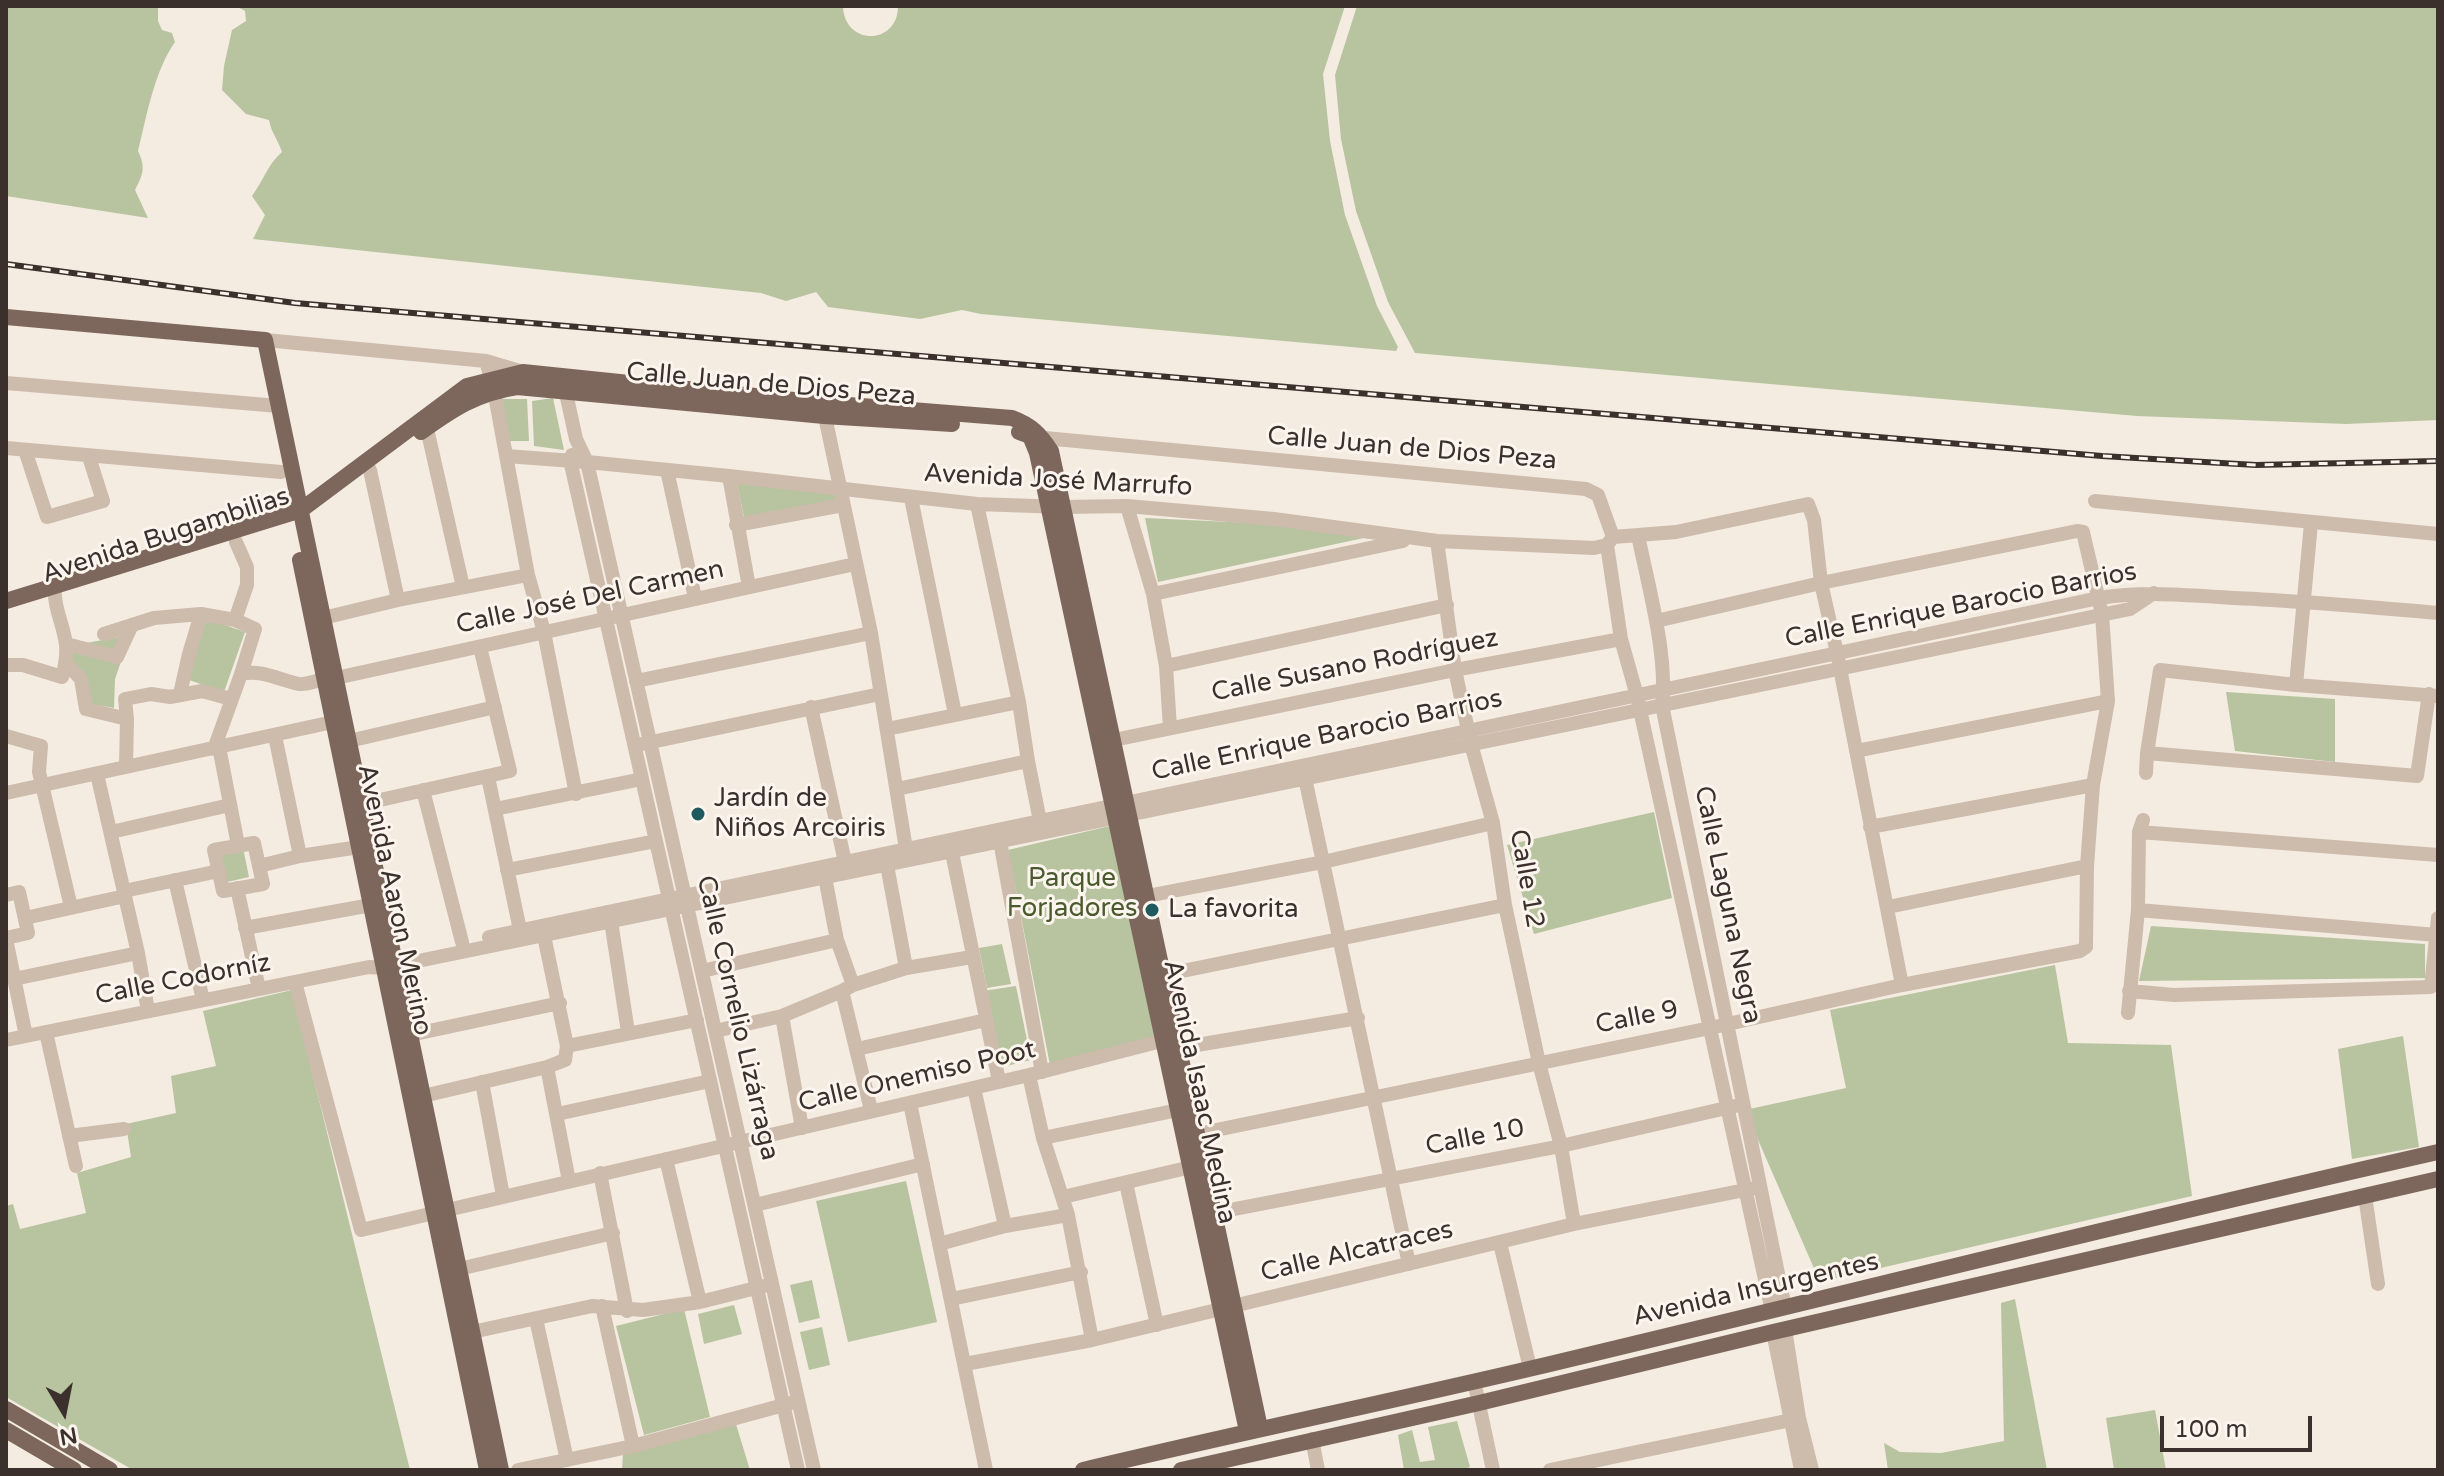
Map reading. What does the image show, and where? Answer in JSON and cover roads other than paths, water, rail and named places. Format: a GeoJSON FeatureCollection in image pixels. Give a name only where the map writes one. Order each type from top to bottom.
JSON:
{"type":"FeatureCollection","features":[{"type":"Feature","properties":{"kind":"main road","name":"Calle Juan de Dios Peza"},"geometry":{"type":"LineString","coordinates":[[6,317],[260,339]]}},
{"type":"Feature","properties":{"kind":"main road","name":"Avenida Aaron Merino"},"geometry":{"type":"LineString","coordinates":[[260,339],[339,721],[371,905],[466,1334],[501,1470]]}},
{"type":"Feature","properties":{"kind":"main road","name":"Calle Juan de Dios Peza"},"geometry":{"type":"LineString","coordinates":[[492,384],[523,372],[564,384]]}},
{"type":"Feature","properties":{"kind":"main road","name":"Calle Juan de Dios Peza"},"geometry":{"type":"LineString","coordinates":[[492,384],[517,387],[564,384],[823,409],[1012,418],[1029,424],[1036,437]]}},
{"type":"Feature","properties":{"kind":"main road","name":"Avenida Bugambilias"},"geometry":{"type":"LineString","coordinates":[[6,612],[54,592],[297,517],[426,422],[492,384]]}},
{"type":"Feature","properties":{"kind":"main road","name":"Avenida Aaron Merino"},"geometry":{"type":"LineString","coordinates":[[274,406],[281,472],[297,517],[323,618],[330,679]]}},
{"type":"Feature","properties":{"kind":"main road","name":"Avenida Bugambilias"},"geometry":{"type":"LineString","coordinates":[[6,601],[54,592],[236,542],[297,517],[370,470],[426,422]]}},
{"type":"Feature","properties":{"kind":"main road","name":"Avenida Isaac Medina"},"geometry":{"type":"LineString","coordinates":[[1036,437],[1051,451],[1056,507],[1121,810],[1214,1213],[1228,1308]]}},
{"type":"Feature","properties":{"kind":"main road","name":"Avenida Aaron Merino"},"geometry":{"type":"LineString","coordinates":[[339,721],[349,741],[362,804],[385,963],[410,1035],[423,1096],[440,1211],[459,1269],[487,1470]]}},
{"type":"Feature","properties":{"kind":"main road","name":"Avenida Isaac Medina"},"geometry":{"type":"LineString","coordinates":[[1121,810],[1147,896],[1173,1042],[1178,1110],[1228,1308],[1254,1430]]}},
{"type":"Feature","properties":{"kind":"main road"},"geometry":{"type":"LineString","coordinates":[[2430,1153],[2433,1180]]}},
{"type":"Feature","properties":{"kind":"main road","name":"Avenida Insurgentes"},"geometry":{"type":"LineString","coordinates":[[1083,1470],[1141,1463],[1254,1430],[1530,1368],[2430,1153]]}},
{"type":"Feature","properties":{"kind":"main road","name":"Avenida Insurgentes"},"geometry":{"type":"LineString","coordinates":[[1181,1470],[2433,1180]]}},
{"type":"Feature","properties":{"kind":"main road"},"geometry":{"type":"LineString","coordinates":[[2021,1250],[2027,1273]]}},
{"type":"Feature","properties":{"kind":"main road"},"geometry":{"type":"LineString","coordinates":[[1884,1284],[1889,1305]]}},
{"type":"Feature","properties":{"kind":"main road"},"geometry":{"type":"LineString","coordinates":[[6,1409],[110,1470]]}},
{"type":"Feature","properties":{"kind":"main road"},"geometry":{"type":"LineString","coordinates":[[6,1430],[74,1470]]}},
{"type":"Feature","properties":{"kind":"street","name":"Calle Juan de Dios Peza"},"geometry":{"type":"LineString","coordinates":[[260,339],[486,361],[523,372]]}},
{"type":"Feature","properties":{"kind":"street"},"geometry":{"type":"LineString","coordinates":[[486,361],[528,575],[544,632],[576,794]]}},
{"type":"Feature","properties":{"kind":"street"},"geometry":{"type":"LineString","coordinates":[[6,383],[274,406]]}},
{"type":"Feature","properties":{"kind":"street","name":"Calle Cornelio Lizárraga"},"geometry":{"type":"LineString","coordinates":[[564,384],[576,439],[587,462],[755,1205],[784,1406],[798,1470]]}},
{"type":"Feature","properties":{"kind":"street"},"geometry":{"type":"LineString","coordinates":[[823,409],[871,633],[906,849]]}},
{"type":"Feature","properties":{"kind":"street"},"geometry":{"type":"LineString","coordinates":[[426,422],[463,587]]}},
{"type":"Feature","properties":{"kind":"street","name":"Calle Juan de Dios Peza"},"geometry":{"type":"LineString","coordinates":[[1036,437],[1586,489]]}},
{"type":"Feature","properties":{"kind":"street","name":"Calle Cornelio Lizárraga"},"geometry":{"type":"LineString","coordinates":[[576,439],[570,460],[710,1081],[725,1145],[799,1400],[814,1470]]}},
{"type":"Feature","properties":{"kind":"street"},"geometry":{"type":"LineString","coordinates":[[6,448],[281,472]]}},
{"type":"Feature","properties":{"kind":"street"},"geometry":{"type":"LineString","coordinates":[[25,450],[47,517],[103,501],[89,457]]}},
{"type":"Feature","properties":{"kind":"street","name":"Avenida José Marrufo"},"geometry":{"type":"LineString","coordinates":[[506,456],[729,476],[977,504],[1127,506],[1274,519],[1437,541],[1594,548],[1610,541]]}},
{"type":"Feature","properties":{"kind":"street"},"geometry":{"type":"LineString","coordinates":[[370,470],[398,600]]}},
{"type":"Feature","properties":{"kind":"street"},"geometry":{"type":"LineString","coordinates":[[667,470],[695,598]]}},
{"type":"Feature","properties":{"kind":"street"},"geometry":{"type":"LineString","coordinates":[[729,476],[749,587]]}},
{"type":"Feature","properties":{"kind":"street","name":"Calle Laguna Negra"},"geometry":{"type":"LineString","coordinates":[[1586,489],[1598,495],[1610,541],[1621,639],[1638,703],[1727,1107],[1753,1189]]}},
{"type":"Feature","properties":{"kind":"street"},"geometry":{"type":"LineString","coordinates":[[911,498],[955,714]]}},
{"type":"Feature","properties":{"kind":"street"},"geometry":{"type":"LineString","coordinates":[[2095,501],[2438,534]]}},
{"type":"Feature","properties":{"kind":"street"},"geometry":{"type":"LineString","coordinates":[[977,504],[1019,702],[1040,821]]}},
{"type":"Feature","properties":{"kind":"street"},"geometry":{"type":"LineString","coordinates":[[1610,541],[1676,532],[1808,504],[1814,520],[1821,583],[1902,985]]}},
{"type":"Feature","properties":{"kind":"street"},"geometry":{"type":"LineString","coordinates":[[736,525],[843,505]]}},
{"type":"Feature","properties":{"kind":"street"},"geometry":{"type":"LineString","coordinates":[[1127,506],[1153,594],[1166,666],[1170,728]]}},
{"type":"Feature","properties":{"kind":"street"},"geometry":{"type":"LineString","coordinates":[[2296,685],[2311,523]]}},
{"type":"Feature","properties":{"kind":"street"},"geometry":{"type":"LineString","coordinates":[[1656,621],[1821,583],[2083,532],[2102,614],[2108,701],[2093,785],[2087,866],[1888,907]]}},
{"type":"Feature","properties":{"kind":"street","name":"Calle Laguna Negra"},"geometry":{"type":"LineString","coordinates":[[1638,535],[1656,621],[1663,697],[1743,1104],[1753,1189],[1778,1309]]}},
{"type":"Feature","properties":{"kind":"street"},"geometry":{"type":"LineString","coordinates":[[1153,594],[1416,538]]}},
{"type":"Feature","properties":{"kind":"street","name":"Calle 12"},"geometry":{"type":"LineString","coordinates":[[1437,541],[1455,670],[1493,823],[1505,905],[1539,1063],[1561,1146],[1574,1224]]}},
{"type":"Feature","properties":{"kind":"street"},"geometry":{"type":"LineString","coordinates":[[235,620],[247,585],[247,567],[236,542]]}},
{"type":"Feature","properties":{"kind":"street","name":"Calle José Del Carmen"},"geometry":{"type":"LineString","coordinates":[[241,674],[275,675],[302,685],[855,564]]}},
{"type":"Feature","properties":{"kind":"street"},"geometry":{"type":"LineString","coordinates":[[323,618],[528,575]]}},
{"type":"Feature","properties":{"kind":"street"},"geometry":{"type":"LineString","coordinates":[[54,592],[66,644],[64,670]]}},
{"type":"Feature","properties":{"kind":"street"},"geometry":{"type":"LineString","coordinates":[[2154,593],[2304,601],[2438,613]]}},
{"type":"Feature","properties":{"kind":"street","name":"Calle Enrique Barocio Barrios"},"geometry":{"type":"LineString","coordinates":[[1838,661],[2099,598],[2154,593]]}},
{"type":"Feature","properties":{"kind":"street","name":"Calle Enrique Barocio Barrios"},"geometry":{"type":"LineString","coordinates":[[686,901],[906,849],[1000,841],[1121,810],[1838,661],[2130,609],[2154,593]]}},
{"type":"Feature","properties":{"kind":"street"},"geometry":{"type":"LineString","coordinates":[[1166,666],[1447,605]]}},
{"type":"Feature","properties":{"kind":"street"},"geometry":{"type":"LineString","coordinates":[[180,694],[201,614]]}},
{"type":"Feature","properties":{"kind":"street"},"geometry":{"type":"LineString","coordinates":[[104,634],[154,618],[201,614],[235,620],[255,629],[216,748],[238,845]]}},
{"type":"Feature","properties":{"kind":"street"},"geometry":{"type":"LineString","coordinates":[[66,644],[117,657],[131,627]]}},
{"type":"Feature","properties":{"kind":"street"},"geometry":{"type":"LineString","coordinates":[[636,681],[871,633]]}},
{"type":"Feature","properties":{"kind":"street","name":"Calle Susano Rodríguez"},"geometry":{"type":"LineString","coordinates":[[1106,741],[1621,639]]}},
{"type":"Feature","properties":{"kind":"street"},"geometry":{"type":"LineString","coordinates":[[362,804],[510,771],[480,647]]}},
{"type":"Feature","properties":{"kind":"street"},"geometry":{"type":"LineString","coordinates":[[6,665],[13,663],[64,670],[81,679],[86,709],[127,719]]}},
{"type":"Feature","properties":{"kind":"street"},"geometry":{"type":"LineString","coordinates":[[2146,773],[2147,753],[2160,670],[2296,685],[2433,695],[2417,776],[2147,753]]}},
{"type":"Feature","properties":{"kind":"street"},"geometry":{"type":"LineString","coordinates":[[126,767],[125,699],[151,694],[170,697],[202,691],[231,699]]}},
{"type":"Feature","properties":{"kind":"street"},"geometry":{"type":"LineString","coordinates":[[635,746],[880,694]]}},
{"type":"Feature","properties":{"kind":"street"},"geometry":{"type":"LineString","coordinates":[[1856,751],[2108,701]]}},
{"type":"Feature","properties":{"kind":"street"},"geometry":{"type":"LineString","coordinates":[[887,729],[1019,702]]}},
{"type":"Feature","properties":{"kind":"street"},"geometry":{"type":"LineString","coordinates":[[349,741],[495,707]]}},
{"type":"Feature","properties":{"kind":"street"},"geometry":{"type":"LineString","coordinates":[[811,707],[845,862]]}},
{"type":"Feature","properties":{"kind":"street"},"geometry":{"type":"LineString","coordinates":[[6,793],[339,721]]}},
{"type":"Feature","properties":{"kind":"street"},"geometry":{"type":"LineString","coordinates":[[6,736],[41,746],[39,772],[71,907]]}},
{"type":"Feature","properties":{"kind":"street"},"geometry":{"type":"LineString","coordinates":[[275,736],[300,856]]}},
{"type":"Feature","properties":{"kind":"street","name":"Calle Enrique Barocio Barrios"},"geometry":{"type":"LineString","coordinates":[[385,963],[686,901],[887,865],[1040,821],[1305,778],[1470,738]]}},
{"type":"Feature","properties":{"kind":"street"},"geometry":{"type":"LineString","coordinates":[[897,789],[1028,761]]}},
{"type":"Feature","properties":{"kind":"street"},"geometry":{"type":"LineString","coordinates":[[97,774],[138,953],[148,1011]]}},
{"type":"Feature","properties":{"kind":"street"},"geometry":{"type":"LineString","coordinates":[[488,777],[520,930]]}},
{"type":"Feature","properties":{"kind":"street"},"geometry":{"type":"LineString","coordinates":[[1305,778],[1409,1264]]}},
{"type":"Feature","properties":{"kind":"street"},"geometry":{"type":"LineString","coordinates":[[495,809],[642,779]]}},
{"type":"Feature","properties":{"kind":"street"},"geometry":{"type":"LineString","coordinates":[[1870,827],[2093,785]]}},
{"type":"Feature","properties":{"kind":"street"},"geometry":{"type":"LineString","coordinates":[[423,790],[462,942]]}},
{"type":"Feature","properties":{"kind":"street"},"geometry":{"type":"LineString","coordinates":[[111,832],[230,805]]}},
{"type":"Feature","properties":{"kind":"street"},"geometry":{"type":"LineString","coordinates":[[1147,896],[1323,862],[1493,823]]}},
{"type":"Feature","properties":{"kind":"street"},"geometry":{"type":"LineString","coordinates":[[2128,1013],[2138,910],[2141,826],[2438,855]]}},
{"type":"Feature","properties":{"kind":"street"},"geometry":{"type":"LineString","coordinates":[[507,870],[656,841]]}},
{"type":"Feature","properties":{"kind":"street"},"geometry":{"type":"LineString","coordinates":[[1000,841],[1043,1138],[1068,1215],[1092,1340]]}},
{"type":"Feature","properties":{"kind":"street"},"geometry":{"type":"LineString","coordinates":[[254,843],[263,884],[223,891],[214,850],[238,845],[254,843]]}},
{"type":"Feature","properties":{"kind":"street"},"geometry":{"type":"LineString","coordinates":[[950,846],[999,1081]]}},
{"type":"Feature","properties":{"kind":"street"},"geometry":{"type":"LineString","coordinates":[[259,866],[359,847]]}},
{"type":"Feature","properties":{"kind":"street"},"geometry":{"type":"LineString","coordinates":[[887,865],[906,968]]}},
{"type":"Feature","properties":{"kind":"street","name":"Calle 9"},"geometry":{"type":"LineString","coordinates":[[1197,1134],[1902,985],[2080,951],[2086,947],[2087,866]]}},
{"type":"Feature","properties":{"kind":"street"},"geometry":{"type":"LineString","coordinates":[[25,918],[219,871]]}},
{"type":"Feature","properties":{"kind":"street"},"geometry":{"type":"LineString","coordinates":[[825,877],[871,1110]]}},
{"type":"Feature","properties":{"kind":"street"},"geometry":{"type":"LineString","coordinates":[[175,880],[203,1000]]}},
{"type":"Feature","properties":{"kind":"street"},"geometry":{"type":"LineString","coordinates":[[237,888],[259,989]]}},
{"type":"Feature","properties":{"kind":"street"},"geometry":{"type":"LineString","coordinates":[[1680,894],[1700,890]]}},
{"type":"Feature","properties":{"kind":"street"},"geometry":{"type":"LineString","coordinates":[[6,895],[19,892],[28,933],[6,938],[26,1036]]}},
{"type":"Feature","properties":{"kind":"street","name":"Calle Enrique Barocio Barrios"},"geometry":{"type":"LineString","coordinates":[[385,963],[520,930],[611,921],[671,904]]}},
{"type":"Feature","properties":{"kind":"street"},"geometry":{"type":"LineString","coordinates":[[245,928],[371,905]]}},
{"type":"Feature","properties":{"kind":"street"},"geometry":{"type":"LineString","coordinates":[[1163,975],[1505,905]]}},
{"type":"Feature","properties":{"kind":"street"},"geometry":{"type":"LineString","coordinates":[[2138,910],[2437,935]]}},
{"type":"Feature","properties":{"kind":"street"},"geometry":{"type":"LineString","coordinates":[[2129,991],[2174,995],[2431,987],[2438,918]]}},
{"type":"Feature","properties":{"kind":"street"},"geometry":{"type":"LineString","coordinates":[[611,921],[628,1032]]}},
{"type":"Feature","properties":{"kind":"street"},"geometry":{"type":"LineString","coordinates":[[543,930],[560,1003],[566,1053]]}},
{"type":"Feature","properties":{"kind":"street"},"geometry":{"type":"LineString","coordinates":[[702,971],[837,940]]}},
{"type":"Feature","properties":{"kind":"street"},"geometry":{"type":"LineString","coordinates":[[14,979],[138,953]]}},
{"type":"Feature","properties":{"kind":"street"},"geometry":{"type":"LineString","coordinates":[[715,1031],[782,1016],[847,988],[906,968],[972,957]]}},
{"type":"Feature","properties":{"kind":"street","name":"Calle Codorníz"},"geometry":{"type":"LineString","coordinates":[[6,1040],[385,963]]}},
{"type":"Feature","properties":{"kind":"street","name":"Calle Onemiso Poot"},"geometry":{"type":"LineString","coordinates":[[295,982],[361,1230],[1173,1042],[1358,1018]]}},
{"type":"Feature","properties":{"kind":"street"},"geometry":{"type":"LineString","coordinates":[[410,1035],[560,1003]]}},
{"type":"Feature","properties":{"kind":"street"},"geometry":{"type":"LineString","coordinates":[[782,1016],[802,1128]]}},
{"type":"Feature","properties":{"kind":"street"},"geometry":{"type":"LineString","coordinates":[[423,1096],[547,1067],[566,1053],[628,1032],[697,1020]]}},
{"type":"Feature","properties":{"kind":"street"},"geometry":{"type":"LineString","coordinates":[[857,1049],[986,1020]]}},
{"type":"Feature","properties":{"kind":"street"},"geometry":{"type":"LineString","coordinates":[[46,1032],[76,1166]]}},
{"type":"Feature","properties":{"kind":"street"},"geometry":{"type":"LineString","coordinates":[[547,1067],[569,1181]]}},
{"type":"Feature","properties":{"kind":"street"},"geometry":{"type":"LineString","coordinates":[[557,1114],[710,1081]]}},
{"type":"Feature","properties":{"kind":"street"},"geometry":{"type":"LineString","coordinates":[[482,1082],[503,1196]]}},
{"type":"Feature","properties":{"kind":"street"},"geometry":{"type":"LineString","coordinates":[[974,1088],[1005,1226]]}},
{"type":"Feature","properties":{"kind":"street"},"geometry":{"type":"LineString","coordinates":[[910,1103],[986,1470]]}},
{"type":"Feature","properties":{"kind":"street","name":"Calle 10"},"geometry":{"type":"LineString","coordinates":[[1214,1213],[1561,1146],[1743,1104]]}},
{"type":"Feature","properties":{"kind":"street"},"geometry":{"type":"LineString","coordinates":[[1043,1138],[1178,1110]]}},
{"type":"Feature","properties":{"kind":"street"},"geometry":{"type":"LineString","coordinates":[[69,1136],[124,1129]]}},
{"type":"Feature","properties":{"kind":"street"},"geometry":{"type":"LineString","coordinates":[[666,1159],[700,1302]]}},
{"type":"Feature","properties":{"kind":"street"},"geometry":{"type":"LineString","coordinates":[[755,1205],[923,1164]]}},
{"type":"Feature","properties":{"kind":"street"},"geometry":{"type":"LineString","coordinates":[[1063,1197],[1191,1167]]}},
{"type":"Feature","properties":{"kind":"street"},"geometry":{"type":"LineString","coordinates":[[600,1173],[627,1311]]}},
{"type":"Feature","properties":{"kind":"street"},"geometry":{"type":"LineString","coordinates":[[1126,1183],[1157,1325]]}},
{"type":"Feature","properties":{"kind":"street","name":"Calle Alcatraces"},"geometry":{"type":"LineString","coordinates":[[965,1364],[1092,1340],[1574,1224],[1753,1189]]}},
{"type":"Feature","properties":{"kind":"street"},"geometry":{"type":"LineString","coordinates":[[2365,1196],[2378,1284]]}},
{"type":"Feature","properties":{"kind":"street"},"geometry":{"type":"LineString","coordinates":[[939,1244],[1005,1226],[1068,1215]]}},
{"type":"Feature","properties":{"kind":"street"},"geometry":{"type":"LineString","coordinates":[[459,1269],[613,1233]]}},
{"type":"Feature","properties":{"kind":"street"},"geometry":{"type":"LineString","coordinates":[[1500,1243],[1530,1368]]}},
{"type":"Feature","properties":{"kind":"street"},"geometry":{"type":"LineString","coordinates":[[951,1299],[1081,1272]]}},
{"type":"Feature","properties":{"kind":"street"},"geometry":{"type":"LineString","coordinates":[[466,1334],[592,1306],[627,1311],[700,1302],[765,1285]]}},
{"type":"Feature","properties":{"kind":"street"},"geometry":{"type":"LineString","coordinates":[[602,1306],[633,1446]]}},
{"type":"Feature","properties":{"kind":"street"},"geometry":{"type":"LineString","coordinates":[[536,1319],[567,1460]]}},
{"type":"Feature","properties":{"kind":"street"},"geometry":{"type":"LineString","coordinates":[[1779,1330],[1801,1470]]}},
{"type":"Feature","properties":{"kind":"street"},"geometry":{"type":"LineString","coordinates":[[1779,1330],[1812,1470]]}},
{"type":"Feature","properties":{"kind":"street"},"geometry":{"type":"LineString","coordinates":[[1474,1381],[1493,1470]]}},
{"type":"Feature","properties":{"kind":"street"},"geometry":{"type":"LineString","coordinates":[[518,1470],[633,1446],[799,1400]]}},
{"type":"Feature","properties":{"kind":"street"},"geometry":{"type":"LineString","coordinates":[[1550,1470],[1791,1420]]}},
{"type":"Feature","properties":{"kind":"street"},"geometry":{"type":"LineString","coordinates":[[1312,1439],[1318,1470]]}},
{"type":"Feature","properties":{"kind":"railway"},"geometry":{"type":"LineString","coordinates":[[6,264],[295,303],[2102,456],[2256,465],[2438,461]]}},
{"type":"Feature","properties":{"kind":"place","name":"Jardín de Niños Arcoiris"},"geometry":{"type":"Point","coordinates":[698,814]}},
{"type":"Feature","properties":{"kind":"place","name":"La favorita"},"geometry":{"type":"Point","coordinates":[1152,910]}},
{"type":"Feature","properties":{"kind":"park label","name":"Parque Forjadores"},"geometry":{"type":"Point","coordinates":[1072,894]}}]}
